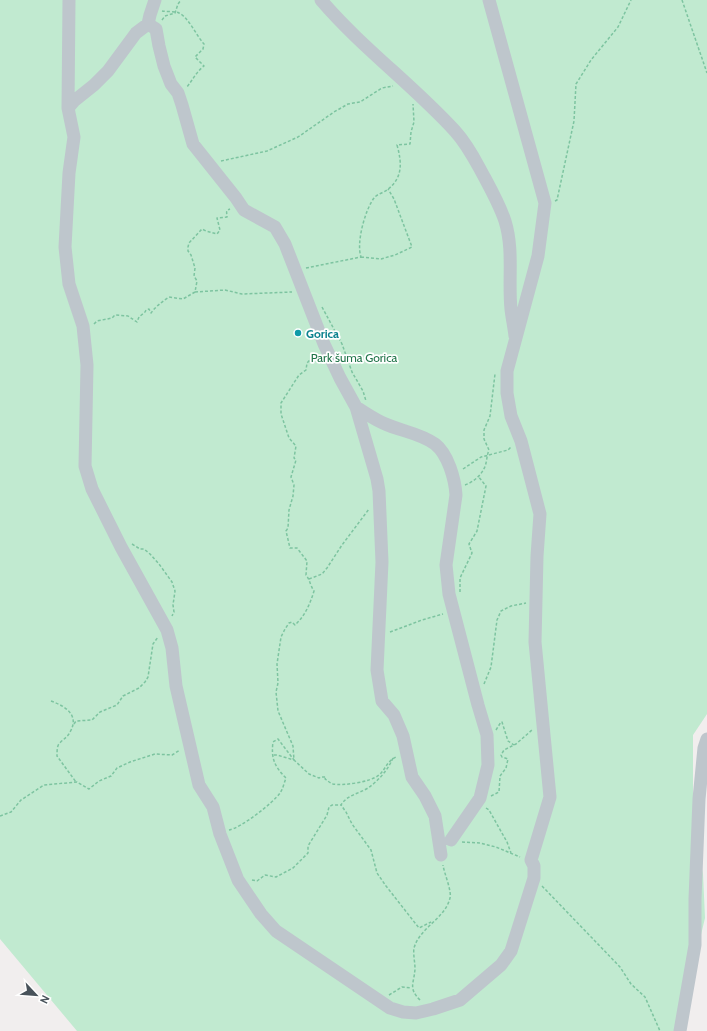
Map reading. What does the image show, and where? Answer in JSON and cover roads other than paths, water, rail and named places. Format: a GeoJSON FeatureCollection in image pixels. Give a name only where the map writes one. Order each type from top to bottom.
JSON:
{"type":"FeatureCollection","features":[{"type":"Feature","properties":{"kind":"street"},"geometry":{"type":"LineString","coordinates":[[69,0],[68,108],[74,137],[69,173],[65,247],[69,284],[83,326],[87,365],[85,466],[92,489],[119,544],[166,629],[172,648],[176,686],[191,745],[199,785],[213,807],[220,834],[238,880],[261,914],[276,931],[390,1008],[403,1012],[416,1013],[460,1000],[501,965],[510,951],[534,878],[534,866],[532,860],[550,797],[535,642],[537,556],[540,514],[521,441],[511,416],[507,393],[508,371],[538,256],[545,203],[489,0]]}},
{"type":"Feature","properties":{"kind":"street"},"geometry":{"type":"LineString","coordinates":[[155,0],[151,23],[164,66],[171,84],[179,95],[193,144],[210,164],[244,210],[276,227],[285,244],[324,344],[340,378],[359,409],[377,479],[380,500],[382,562],[377,670],[382,701],[394,715],[403,736],[412,777],[425,796],[434,816],[441,855]]}},
{"type":"Feature","properties":{"kind":"street"},"geometry":{"type":"LineString","coordinates":[[321,0],[348,29],[456,132],[469,150],[496,199],[505,221],[510,256],[511,309],[516,340]]}},
{"type":"Feature","properties":{"kind":"street"},"geometry":{"type":"LineString","coordinates":[[68,108],[108,72],[136,33],[151,23]]}},
{"type":"Feature","properties":{"kind":"street"},"geometry":{"type":"LineString","coordinates":[[359,409],[383,423],[424,438],[436,445],[448,461],[456,486],[446,564],[449,594],[487,735],[488,765],[479,801],[451,840]]}},
{"type":"Feature","properties":{"kind":"street"},"geometry":{"type":"LineString","coordinates":[[680,1031],[695,945],[695,899],[699,799],[704,748],[707,739]]}},
{"type":"Feature","properties":{"kind":"place","name":"Gorica"},"geometry":{"type":"Point","coordinates":[298,333]}},
{"type":"Feature","properties":{"kind":"park label","name":"Park šuma Gorica"},"geometry":{"type":"Point","coordinates":[354,357]}}]}
